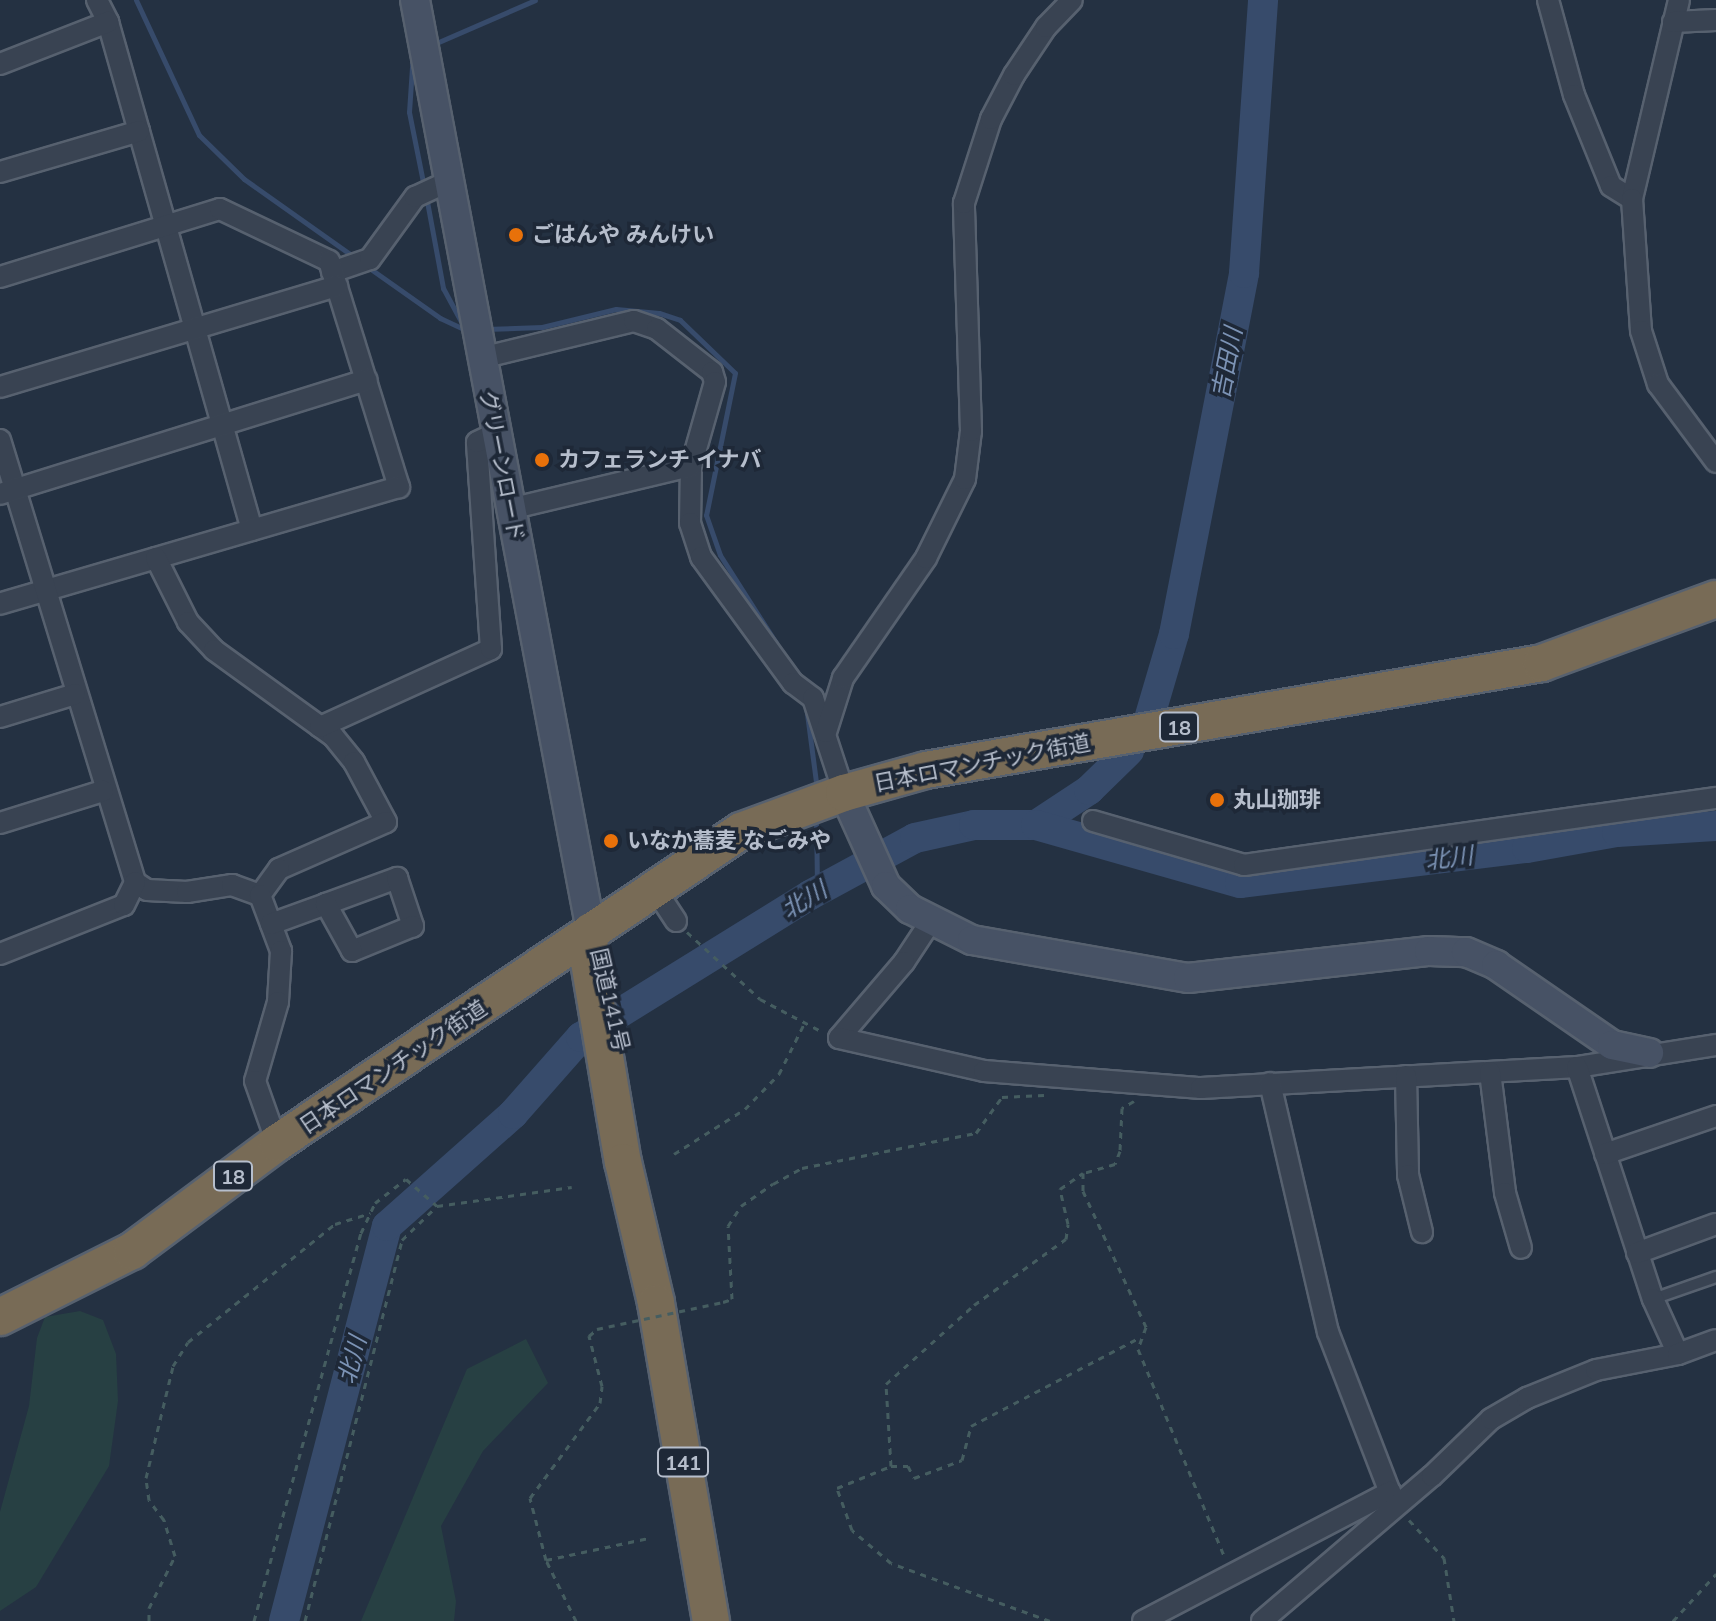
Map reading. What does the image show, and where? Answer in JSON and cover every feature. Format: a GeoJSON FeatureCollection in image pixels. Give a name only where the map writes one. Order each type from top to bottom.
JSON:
{"type":"FeatureCollection","features":[{"type":"Feature","properties":{"kind":"highway","name":"日本ロマンチック街道"},"geometry":{"type":"LineString","coordinates":[[0,1317],[132,1251],[277,1143],[653,886],[741,831],[844,793],[987,759],[1481,677],[1596,646],[1716,599]]}},
{"type":"Feature","properties":{"kind":"highway","name":"国道141号"},"geometry":{"type":"LineString","coordinates":[[591,931],[588,956],[602,987],[611,1035],[637,1236],[656,1303],[711,1621]]}},
{"type":"Feature","properties":{"kind":"street"},"geometry":{"type":"LineString","coordinates":[[97,0],[108,22],[252,530]]}},
{"type":"Feature","properties":{"kind":"street","name":"グリーンロード"},"geometry":{"type":"LineString","coordinates":[[415,0],[591,931]]}},
{"type":"Feature","properties":{"kind":"street"},"geometry":{"type":"LineString","coordinates":[[826,732],[843,678],[926,558],[965,479],[971,431],[964,203],[991,119],[1014,75],[1046,27],[1072,0]]}},
{"type":"Feature","properties":{"kind":"street"},"geometry":{"type":"LineString","coordinates":[[1548,0],[1574,95],[1611,186],[1632,199]]}},
{"type":"Feature","properties":{"kind":"street"},"geometry":{"type":"LineString","coordinates":[[1679,0],[1632,199],[1641,331],[1658,384],[1716,462]]}},
{"type":"Feature","properties":{"kind":"street"},"geometry":{"type":"LineString","coordinates":[[1673,22],[1716,20]]}},
{"type":"Feature","properties":{"kind":"street"},"geometry":{"type":"LineString","coordinates":[[0,64],[108,22]]}},
{"type":"Feature","properties":{"kind":"street"},"geometry":{"type":"LineString","coordinates":[[0,172],[139,131]]}},
{"type":"Feature","properties":{"kind":"street"},"geometry":{"type":"LineString","coordinates":[[0,387],[194,329],[335,279],[370,259],[415,197],[449,181]]}},
{"type":"Feature","properties":{"kind":"street"},"geometry":{"type":"LineString","coordinates":[[0,277],[226,209],[329,261],[399,487],[0,604]]}},
{"type":"Feature","properties":{"kind":"street"},"geometry":{"type":"LineString","coordinates":[[481,358],[634,321],[657,329],[712,372],[715,382],[691,466],[690,523],[701,557],[793,683],[813,698],[859,834],[886,886],[931,921],[972,940],[1188,978],[1429,951],[1466,952],[1496,965],[1612,1045],[1649,1053]]}},
{"type":"Feature","properties":{"kind":"street"},"geometry":{"type":"LineString","coordinates":[[7,492],[367,380]]}},
{"type":"Feature","properties":{"kind":"street"},"geometry":{"type":"LineString","coordinates":[[320,727],[491,649],[477,442],[496,433]]}},
{"type":"Feature","properties":{"kind":"street"},"geometry":{"type":"LineString","coordinates":[[0,440],[7,492],[44,591],[103,791],[135,882],[147,890],[187,892],[232,885],[260,895],[281,951],[278,1002],[255,1081],[277,1143]]}},
{"type":"Feature","properties":{"kind":"street"},"geometry":{"type":"LineString","coordinates":[[510,509],[691,466]]}},
{"type":"Feature","properties":{"kind":"street"},"geometry":{"type":"LineString","coordinates":[[156,558],[188,622],[214,650],[320,727],[354,762],[386,822],[279,869],[260,895]]}},
{"type":"Feature","properties":{"kind":"street"},"geometry":{"type":"LineString","coordinates":[[0,717],[75,694]]}},
{"type":"Feature","properties":{"kind":"street"},"geometry":{"type":"LineString","coordinates":[[0,823],[103,791]]}},
{"type":"Feature","properties":{"kind":"street"},"geometry":{"type":"LineString","coordinates":[[1093,821],[1244,865],[1716,798]]}},
{"type":"Feature","properties":{"kind":"street"},"geometry":{"type":"LineString","coordinates":[[0,954],[124,905],[135,882]]}},
{"type":"Feature","properties":{"kind":"street"},"geometry":{"type":"LineString","coordinates":[[653,886],[676,921]]}},
{"type":"Feature","properties":{"kind":"street"},"geometry":{"type":"LineString","coordinates":[[271,924],[326,904]]}},
{"type":"Feature","properties":{"kind":"street"},"geometry":{"type":"LineString","coordinates":[[931,921],[904,962],[839,1038],[984,1071],[1201,1088],[1577,1067],[1649,1053],[1716,1045]]}},
{"type":"Feature","properties":{"kind":"street"},"geometry":{"type":"LineString","coordinates":[[1577,1067],[1653,1299],[1678,1354]]}},
{"type":"Feature","properties":{"kind":"street"},"geometry":{"type":"LineString","coordinates":[[1490,1072],[1505,1193],[1521,1248]]}},
{"type":"Feature","properties":{"kind":"street"},"geometry":{"type":"LineString","coordinates":[[1406,1076],[1408,1175],[1422,1232]]}},
{"type":"Feature","properties":{"kind":"street"},"geometry":{"type":"LineString","coordinates":[[1270,1083],[1328,1332],[1392,1499]]}},
{"type":"Feature","properties":{"kind":"street"},"geometry":{"type":"LineString","coordinates":[[1605,1154],[1716,1116]]}},
{"type":"Feature","properties":{"kind":"street"},"geometry":{"type":"LineString","coordinates":[[1637,1253],[1716,1224]]}},
{"type":"Feature","properties":{"kind":"street"},"geometry":{"type":"LineString","coordinates":[[1262,1621],[1392,1499],[1491,1419],[1527,1398],[1596,1370],[1678,1354],[1716,1340]]}},
{"type":"Feature","properties":{"kind":"street"},"geometry":{"type":"LineString","coordinates":[[1143,1621],[1231,1573],[1392,1499]]}},
{"type":"Feature","properties":{"kind":"lane"},"geometry":{"type":"LineString","coordinates":[[1653,1299],[1716,1277]]}},
{"type":"Feature","properties":{"kind":"path"},"geometry":{"type":"LineString","coordinates":[[676,921],[720,966],[760,999],[804,1024],[839,1038]]}},
{"type":"Feature","properties":{"kind":"path"},"geometry":{"type":"LineString","coordinates":[[674,1154],[745,1109],[779,1074],[804,1024]]}},
{"type":"Feature","properties":{"kind":"path"},"geometry":{"type":"LineString","coordinates":[[576,1621],[546,1560],[530,1498],[600,1403],[602,1386],[589,1336],[597,1329],[732,1299],[728,1226],[741,1206],[802,1168],[976,1133],[1002,1097],[1045,1095]]}},
{"type":"Feature","properties":{"kind":"path"},"geometry":{"type":"LineString","coordinates":[[891,1466],[886,1384],[974,1305],[1066,1239],[1068,1224],[1060,1189],[1083,1173],[1115,1164],[1120,1151],[1122,1108],[1137,1099]]}},
{"type":"Feature","properties":{"kind":"path"},"geometry":{"type":"LineString","coordinates":[[1050,1621],[891,1563],[852,1530],[837,1488],[891,1466],[908,1466],[914,1478],[962,1460],[971,1426],[1138,1338],[1146,1327],[1083,1191],[1083,1173]]}},
{"type":"Feature","properties":{"kind":"path"},"geometry":{"type":"LineString","coordinates":[[149,1621],[149,1608],[175,1556],[164,1520],[149,1500],[146,1478],[173,1366],[188,1342],[335,1224],[370,1213],[406,1179],[437,1206]]}},
{"type":"Feature","properties":{"kind":"path"},"geometry":{"type":"LineString","coordinates":[[305,1621],[402,1240],[437,1206],[572,1187]]}},
{"type":"Feature","properties":{"kind":"path"},"geometry":{"type":"LineString","coordinates":[[254,1621],[370,1213]]}},
{"type":"Feature","properties":{"kind":"path"},"geometry":{"type":"LineString","coordinates":[[1138,1338],[1138,1349],[1231,1573]]}},
{"type":"Feature","properties":{"kind":"path"},"geometry":{"type":"LineString","coordinates":[[1392,1499],[1444,1558],[1454,1621]]}},
{"type":"Feature","properties":{"kind":"path"},"geometry":{"type":"LineString","coordinates":[[546,1560],[649,1538]]}},
{"type":"Feature","properties":{"kind":"path"},"geometry":{"type":"LineString","coordinates":[[1673,1621],[1716,1574]]}},
{"type":"Feature","properties":{"kind":"green space"},"geometry":{"type":"Polygon","coordinates":[[[80,1311],[103,1320],[116,1354],[118,1401],[109,1466],[36,1587],[0,1611],[0,1512],[29,1406],[37,1338],[45,1317],[80,1311]]]}},
{"type":"Feature","properties":{"kind":"green space"},"geometry":{"type":"Polygon","coordinates":[[[526,1339],[548,1383],[483,1451],[441,1526],[456,1601],[454,1621],[361,1621],[467,1369],[526,1339]]]}},
{"type":"Feature","properties":{"kind":"waterway"},"geometry":{"type":"LineString","coordinates":[[136,0],[199,135],[244,179],[354,257]]}},
{"type":"Feature","properties":{"kind":"waterway"},"geometry":{"type":"LineString","coordinates":[[434,44],[535,0]]}},
{"type":"Feature","properties":{"kind":"waterway","name":"吉田川"},"geometry":{"type":"LineString","coordinates":[[1149,719],[1174,634],[1244,273],[1263,0]]}},
{"type":"Feature","properties":{"kind":"waterway"},"geometry":{"type":"LineString","coordinates":[[413,52],[409,112],[424,187]]}},
{"type":"Feature","properties":{"kind":"waterway"},"geometry":{"type":"LineString","coordinates":[[426,196],[443,288],[464,327]]}},
{"type":"Feature","properties":{"kind":"waterway"},"geometry":{"type":"LineString","coordinates":[[365,265],[440,318],[464,329]]}},
{"type":"Feature","properties":{"kind":"waterway"},"geometry":{"type":"LineString","coordinates":[[485,329],[542,327],[616,309],[659,313],[680,320],[735,373],[706,515],[720,555],[776,643]]}},
{"type":"Feature","properties":{"kind":"waterway"},"geometry":{"type":"LineString","coordinates":[[806,706],[817,790]]}},
{"type":"Feature","properties":{"kind":"waterway","name":"吉田川"},"geometry":{"type":"LineString","coordinates":[[1036,825],[1089,790],[1129,751]]}},
{"type":"Feature","properties":{"kind":"waterway"},"geometry":{"type":"LineString","coordinates":[[810,895],[817,886],[816,816]]}},
{"type":"Feature","properties":{"kind":"waterway","name":"北川"},"geometry":{"type":"LineString","coordinates":[[284,1621],[387,1226],[513,1114],[581,1037],[810,895],[915,838],[974,825],[1036,825],[1240,883],[1527,848],[1617,832],[1716,826]]}},
{"type":"Feature","properties":{"kind":"place","name":"ごはんや みんけい"},"geometry":{"type":"Point","coordinates":[516,235]}},
{"type":"Feature","properties":{"kind":"place","name":"カフェランチ イナバ"},"geometry":{"type":"Point","coordinates":[542,460]}},
{"type":"Feature","properties":{"kind":"place","name":"丸山珈琲"},"geometry":{"type":"Point","coordinates":[1217,800]}},
{"type":"Feature","properties":{"kind":"place","name":"いなか蕎麦 なごみや"},"geometry":{"type":"Point","coordinates":[611,841]}}]}
